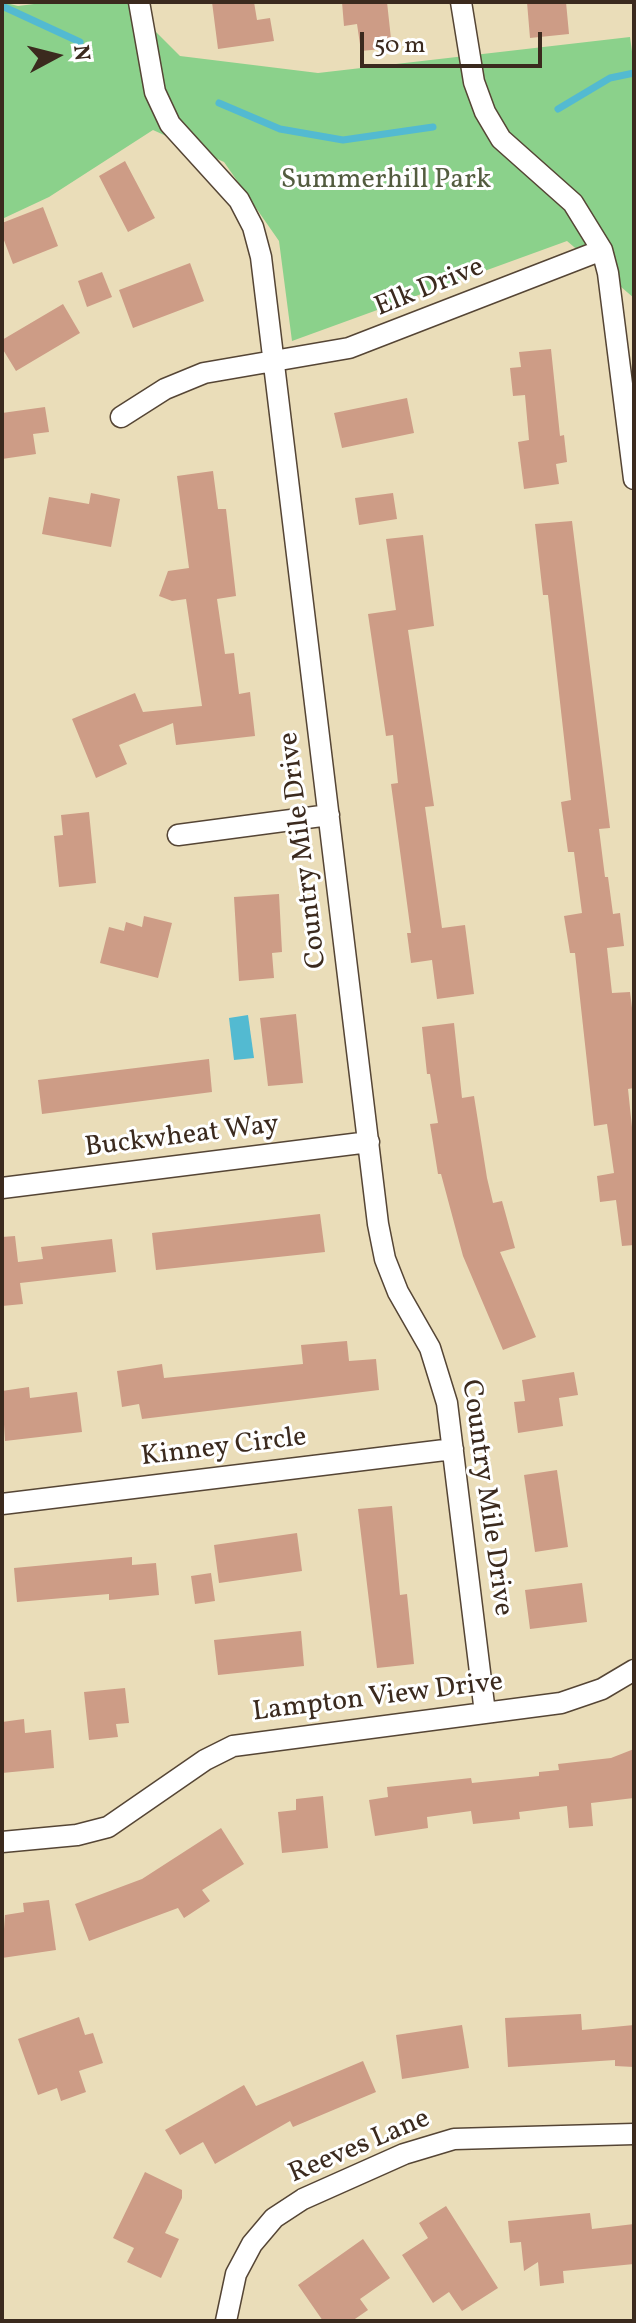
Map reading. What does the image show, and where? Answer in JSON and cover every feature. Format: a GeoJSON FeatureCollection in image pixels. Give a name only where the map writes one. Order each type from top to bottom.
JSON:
{"type":"FeatureCollection","features":[{"type":"Feature","properties":{"kind":"street","name":"Country Mile Drive"},"geometry":{"type":"LineString","coordinates":[[139,2],[155,92],[170,124],[239,200],[253,227],[261,257],[385,1259],[440,1375],[453,1449],[485,1713]]}},
{"type":"Feature","properties":{"kind":"street"},"geometry":{"type":"LineString","coordinates":[[461,2],[471,67],[485,112],[501,139],[573,203],[602,250],[608,273],[634,479]]}},
{"type":"Feature","properties":{"kind":"street","name":"Elk Drive"},"geometry":{"type":"LineString","coordinates":[[121,417],[165,389],[204,373],[319,356],[379,339],[602,250]]}},
{"type":"Feature","properties":{"kind":"street"},"geometry":{"type":"LineString","coordinates":[[178,835],[329,815]]}},
{"type":"Feature","properties":{"kind":"street","name":"Buckwheat Way"},"geometry":{"type":"LineString","coordinates":[[2,1188],[369,1142]]}},
{"type":"Feature","properties":{"kind":"street","name":"Kinney Circle"},"geometry":{"type":"LineString","coordinates":[[2,1504],[453,1449]]}},
{"type":"Feature","properties":{"kind":"street","name":"Lampton View Drive"},"geometry":{"type":"LineString","coordinates":[[2,1842],[77,1835],[108,1827],[205,1760],[233,1746],[561,1703],[602,1689],[634,1670]]}},
{"type":"Feature","properties":{"kind":"street","name":"Reeves Lane"},"geometry":{"type":"LineString","coordinates":[[226,2321],[236,2274],[252,2244],[274,2218],[303,2199],[404,2154],[454,2139],[634,2134]]}},
{"type":"Feature","properties":{"kind":"green space","name":"Summerhill Park"},"geometry":{"type":"Polygon","coordinates":[[[2,2],[18,6],[50,2],[126,2],[180,56],[318,73],[630,37],[634,66],[634,298],[567,241],[292,341],[279,241],[224,162],[153,130],[49,197],[2,219],[2,2]]]}},
{"type":"Feature","properties":{"kind":"water"},"geometry":{"type":"Polygon","coordinates":[[[248,1015],[254,1058],[234,1060],[229,1018],[248,1015]]]}},
{"type":"Feature","properties":{"kind":"building"},"geometry":{"type":"Polygon","coordinates":[[[212,2],[254,2],[257,20],[270,18],[274,41],[218,49],[212,2]]]}},
{"type":"Feature","properties":{"kind":"building"},"geometry":{"type":"Polygon","coordinates":[[[342,2],[387,2],[392,48],[361,51],[357,24],[344,26],[342,2]]]}},
{"type":"Feature","properties":{"kind":"building"},"geometry":{"type":"Polygon","coordinates":[[[527,2],[566,2],[569,34],[530,38],[527,2]]]}},
{"type":"Feature","properties":{"kind":"building"},"geometry":{"type":"Polygon","coordinates":[[[125,161],[155,218],[128,232],[99,176],[125,161]]]}},
{"type":"Feature","properties":{"kind":"building"},"geometry":{"type":"Polygon","coordinates":[[[43,207],[58,246],[13,264],[2,235],[2,223],[43,207]]]}},
{"type":"Feature","properties":{"kind":"building"},"geometry":{"type":"Polygon","coordinates":[[[190,263],[204,301],[133,328],[119,290],[190,263]]]}},
{"type":"Feature","properties":{"kind":"building"},"geometry":{"type":"Polygon","coordinates":[[[102,272],[112,297],[87,307],[78,281],[102,272]]]}},
{"type":"Feature","properties":{"kind":"building"},"geometry":{"type":"Polygon","coordinates":[[[63,304],[80,333],[16,371],[2,348],[2,340],[63,304]]]}},
{"type":"Feature","properties":{"kind":"building"},"geometry":{"type":"Polygon","coordinates":[[[551,349],[560,436],[564,435],[567,462],[556,464],[559,484],[524,489],[518,442],[529,440],[525,395],[513,396],[510,368],[521,367],[519,352],[551,349]]]}},
{"type":"Feature","properties":{"kind":"building"},"geometry":{"type":"Polygon","coordinates":[[[407,398],[414,433],[342,448],[334,413],[407,398]]]}},
{"type":"Feature","properties":{"kind":"building"},"geometry":{"type":"Polygon","coordinates":[[[45,407],[49,432],[33,434],[36,454],[2,459],[2,413],[45,407]]]}},
{"type":"Feature","properties":{"kind":"building"},"geometry":{"type":"Polygon","coordinates":[[[213,471],[218,509],[226,509],[236,596],[217,599],[225,654],[234,653],[239,694],[250,692],[255,736],[176,745],[173,723],[119,745],[127,764],[96,778],[72,719],[135,693],[143,712],[202,706],[186,599],[172,601],[159,596],[168,571],[189,568],[177,476],[213,471]]]}},
{"type":"Feature","properties":{"kind":"building"},"geometry":{"type":"Polygon","coordinates":[[[91,493],[120,499],[111,547],[42,534],[49,497],[89,504],[91,493]]]}},
{"type":"Feature","properties":{"kind":"building"},"geometry":{"type":"Polygon","coordinates":[[[393,493],[397,519],[359,525],[355,498],[393,493]]]}},
{"type":"Feature","properties":{"kind":"building"},"geometry":{"type":"Polygon","coordinates":[[[572,521],[610,828],[599,829],[605,877],[608,877],[613,914],[620,913],[624,946],[607,948],[612,993],[630,992],[634,1024],[634,1088],[628,1089],[634,1146],[634,1245],[622,1246],[616,1200],[600,1202],[597,1176],[614,1173],[607,1124],[594,1126],[575,953],[570,953],[564,916],[582,913],[574,852],[568,852],[561,802],[571,800],[548,595],[543,595],[535,524],[572,521]]]}},
{"type":"Feature","properties":{"kind":"building"},"geometry":{"type":"Polygon","coordinates":[[[423,535],[434,626],[408,630],[434,806],[425,807],[442,928],[465,925],[474,994],[437,999],[432,960],[411,963],[407,933],[411,933],[391,784],[398,783],[393,735],[386,736],[368,614],[396,610],[386,539],[423,535]]]}},
{"type":"Feature","properties":{"kind":"building"},"geometry":{"type":"Polygon","coordinates":[[[89,812],[96,883],[59,887],[54,836],[63,835],[61,815],[89,812]]]}},
{"type":"Feature","properties":{"kind":"building"},"geometry":{"type":"Polygon","coordinates":[[[279,894],[282,952],[272,953],[274,978],[239,981],[234,897],[279,894]]]}},
{"type":"Feature","properties":{"kind":"building"},"geometry":{"type":"Polygon","coordinates":[[[144,916],[172,923],[158,978],[100,963],[109,927],[124,931],[126,922],[142,927],[144,916]]]}},
{"type":"Feature","properties":{"kind":"building"},"geometry":{"type":"Polygon","coordinates":[[[296,1014],[303,1083],[268,1086],[260,1018],[296,1014]]]}},
{"type":"Feature","properties":{"kind":"building"},"geometry":{"type":"Polygon","coordinates":[[[454,1023],[462,1098],[474,1096],[493,1203],[502,1201],[515,1248],[500,1252],[536,1337],[503,1350],[463,1256],[441,1174],[438,1174],[430,1124],[438,1123],[430,1074],[427,1074],[422,1027],[454,1023]]]}},
{"type":"Feature","properties":{"kind":"building"},"geometry":{"type":"Polygon","coordinates":[[[209,1059],[212,1092],[42,1114],[38,1080],[209,1059]]]}},
{"type":"Feature","properties":{"kind":"building"},"geometry":{"type":"Polygon","coordinates":[[[320,1214],[325,1252],[156,1270],[152,1233],[320,1214]]]}},
{"type":"Feature","properties":{"kind":"building"},"geometry":{"type":"Polygon","coordinates":[[[15,1236],[18,1262],[43,1259],[41,1247],[112,1239],[116,1272],[20,1283],[23,1304],[2,1306],[2,1237],[15,1236]]]}},
{"type":"Feature","properties":{"kind":"building"},"geometry":{"type":"Polygon","coordinates":[[[347,1341],[349,1361],[376,1359],[379,1390],[142,1419],[139,1404],[122,1407],[117,1371],[162,1364],[164,1378],[303,1364],[301,1345],[347,1341]]]}},
{"type":"Feature","properties":{"kind":"building"},"geometry":{"type":"Polygon","coordinates":[[[574,1372],[578,1395],[559,1398],[563,1426],[518,1433],[514,1402],[525,1401],[522,1380],[574,1372]]]}},
{"type":"Feature","properties":{"kind":"building"},"geometry":{"type":"Polygon","coordinates":[[[29,1387],[30,1398],[77,1392],[82,1432],[5,1441],[2,1391],[29,1387]]]}},
{"type":"Feature","properties":{"kind":"building"},"geometry":{"type":"Polygon","coordinates":[[[557,1470],[568,1547],[535,1552],[524,1475],[557,1470]]]}},
{"type":"Feature","properties":{"kind":"building"},"geometry":{"type":"Polygon","coordinates":[[[392,1506],[400,1595],[407,1594],[414,1664],[377,1668],[358,1509],[392,1506]]]}},
{"type":"Feature","properties":{"kind":"building"},"geometry":{"type":"Polygon","coordinates":[[[297,1533],[302,1571],[219,1583],[214,1545],[297,1533]]]}},
{"type":"Feature","properties":{"kind":"building"},"geometry":{"type":"Polygon","coordinates":[[[132,1557],[132,1565],[156,1563],[159,1595],[109,1600],[109,1594],[17,1602],[14,1568],[132,1557]]]}},
{"type":"Feature","properties":{"kind":"building"},"geometry":{"type":"Polygon","coordinates":[[[211,1573],[215,1601],[195,1604],[191,1576],[211,1573]]]}},
{"type":"Feature","properties":{"kind":"building"},"geometry":{"type":"Polygon","coordinates":[[[582,1583],[587,1622],[530,1629],[525,1590],[582,1583]]]}},
{"type":"Feature","properties":{"kind":"building"},"geometry":{"type":"Polygon","coordinates":[[[301,1631],[304,1666],[218,1675],[214,1640],[301,1631]]]}},
{"type":"Feature","properties":{"kind":"building"},"geometry":{"type":"Polygon","coordinates":[[[125,1688],[129,1723],[116,1724],[118,1737],[89,1740],[84,1692],[125,1688]]]}},
{"type":"Feature","properties":{"kind":"building"},"geometry":{"type":"Polygon","coordinates":[[[24,1719],[25,1733],[51,1730],[54,1768],[2,1773],[2,1722],[24,1719]]]}},
{"type":"Feature","properties":{"kind":"building"},"geometry":{"type":"Polygon","coordinates":[[[634,1749],[634,1798],[591,1803],[593,1826],[569,1828],[567,1806],[519,1812],[520,1819],[473,1824],[471,1811],[427,1817],[428,1828],[375,1836],[369,1800],[388,1797],[387,1787],[471,1778],[472,1783],[539,1776],[539,1772],[559,1770],[558,1764],[611,1758],[634,1749]]]}},
{"type":"Feature","properties":{"kind":"building"},"geometry":{"type":"Polygon","coordinates":[[[323,1796],[328,1848],[282,1853],[278,1812],[296,1810],[296,1799],[323,1796]]]}},
{"type":"Feature","properties":{"kind":"building"},"geometry":{"type":"Polygon","coordinates":[[[221,1828],[244,1864],[202,1890],[210,1901],[184,1918],[178,1908],[89,1941],[75,1904],[142,1879],[221,1828]]]}},
{"type":"Feature","properties":{"kind":"building"},"geometry":{"type":"Polygon","coordinates":[[[49,1900],[56,1950],[2,1958],[5,1915],[24,1912],[23,1903],[49,1900]]]}},
{"type":"Feature","properties":{"kind":"building"},"geometry":{"type":"Polygon","coordinates":[[[581,2014],[582,2030],[634,2025],[634,2067],[615,2066],[615,2060],[508,2067],[505,2018],[581,2014]]]}},
{"type":"Feature","properties":{"kind":"building"},"geometry":{"type":"Polygon","coordinates":[[[79,2017],[85,2035],[93,2033],[103,2063],[79,2071],[86,2092],[61,2101],[57,2088],[38,2095],[18,2039],[79,2017]]]}},
{"type":"Feature","properties":{"kind":"building"},"geometry":{"type":"Polygon","coordinates":[[[462,2025],[469,2068],[402,2079],[396,2035],[462,2025]]]}},
{"type":"Feature","properties":{"kind":"building"},"geometry":{"type":"Polygon","coordinates":[[[363,2061],[376,2092],[293,2127],[290,2121],[215,2164],[203,2142],[180,2155],[165,2130],[244,2085],[256,2106],[363,2061]]]}},
{"type":"Feature","properties":{"kind":"building"},"geometry":{"type":"Polygon","coordinates":[[[145,2172],[182,2190],[182,2198],[165,2233],[179,2239],[161,2278],[127,2262],[134,2248],[113,2238],[145,2172]]]}},
{"type":"Feature","properties":{"kind":"building"},"geometry":{"type":"Polygon","coordinates":[[[446,2206],[498,2288],[462,2311],[449,2292],[433,2303],[402,2255],[428,2238],[419,2223],[446,2206]]]}},
{"type":"Feature","properties":{"kind":"building"},"geometry":{"type":"Polygon","coordinates":[[[590,2213],[592,2229],[634,2224],[634,2264],[563,2271],[564,2283],[540,2286],[538,2262],[524,2271],[521,2242],[510,2243],[508,2221],[590,2213]]]}},
{"type":"Feature","properties":{"kind":"building"},"geometry":{"type":"Polygon","coordinates":[[[363,2239],[390,2278],[360,2299],[368,2310],[352,2321],[323,2321],[298,2285],[363,2239]]]}},
{"type":"Feature","properties":{"kind":"waterway"},"geometry":{"type":"LineString","coordinates":[[2,6],[80,42]]}},
{"type":"Feature","properties":{"kind":"waterway"},"geometry":{"type":"LineString","coordinates":[[558,109],[610,78],[634,73]]}},
{"type":"Feature","properties":{"kind":"waterway"},"geometry":{"type":"LineString","coordinates":[[219,103],[280,129],[343,140],[433,127]]}}]}
